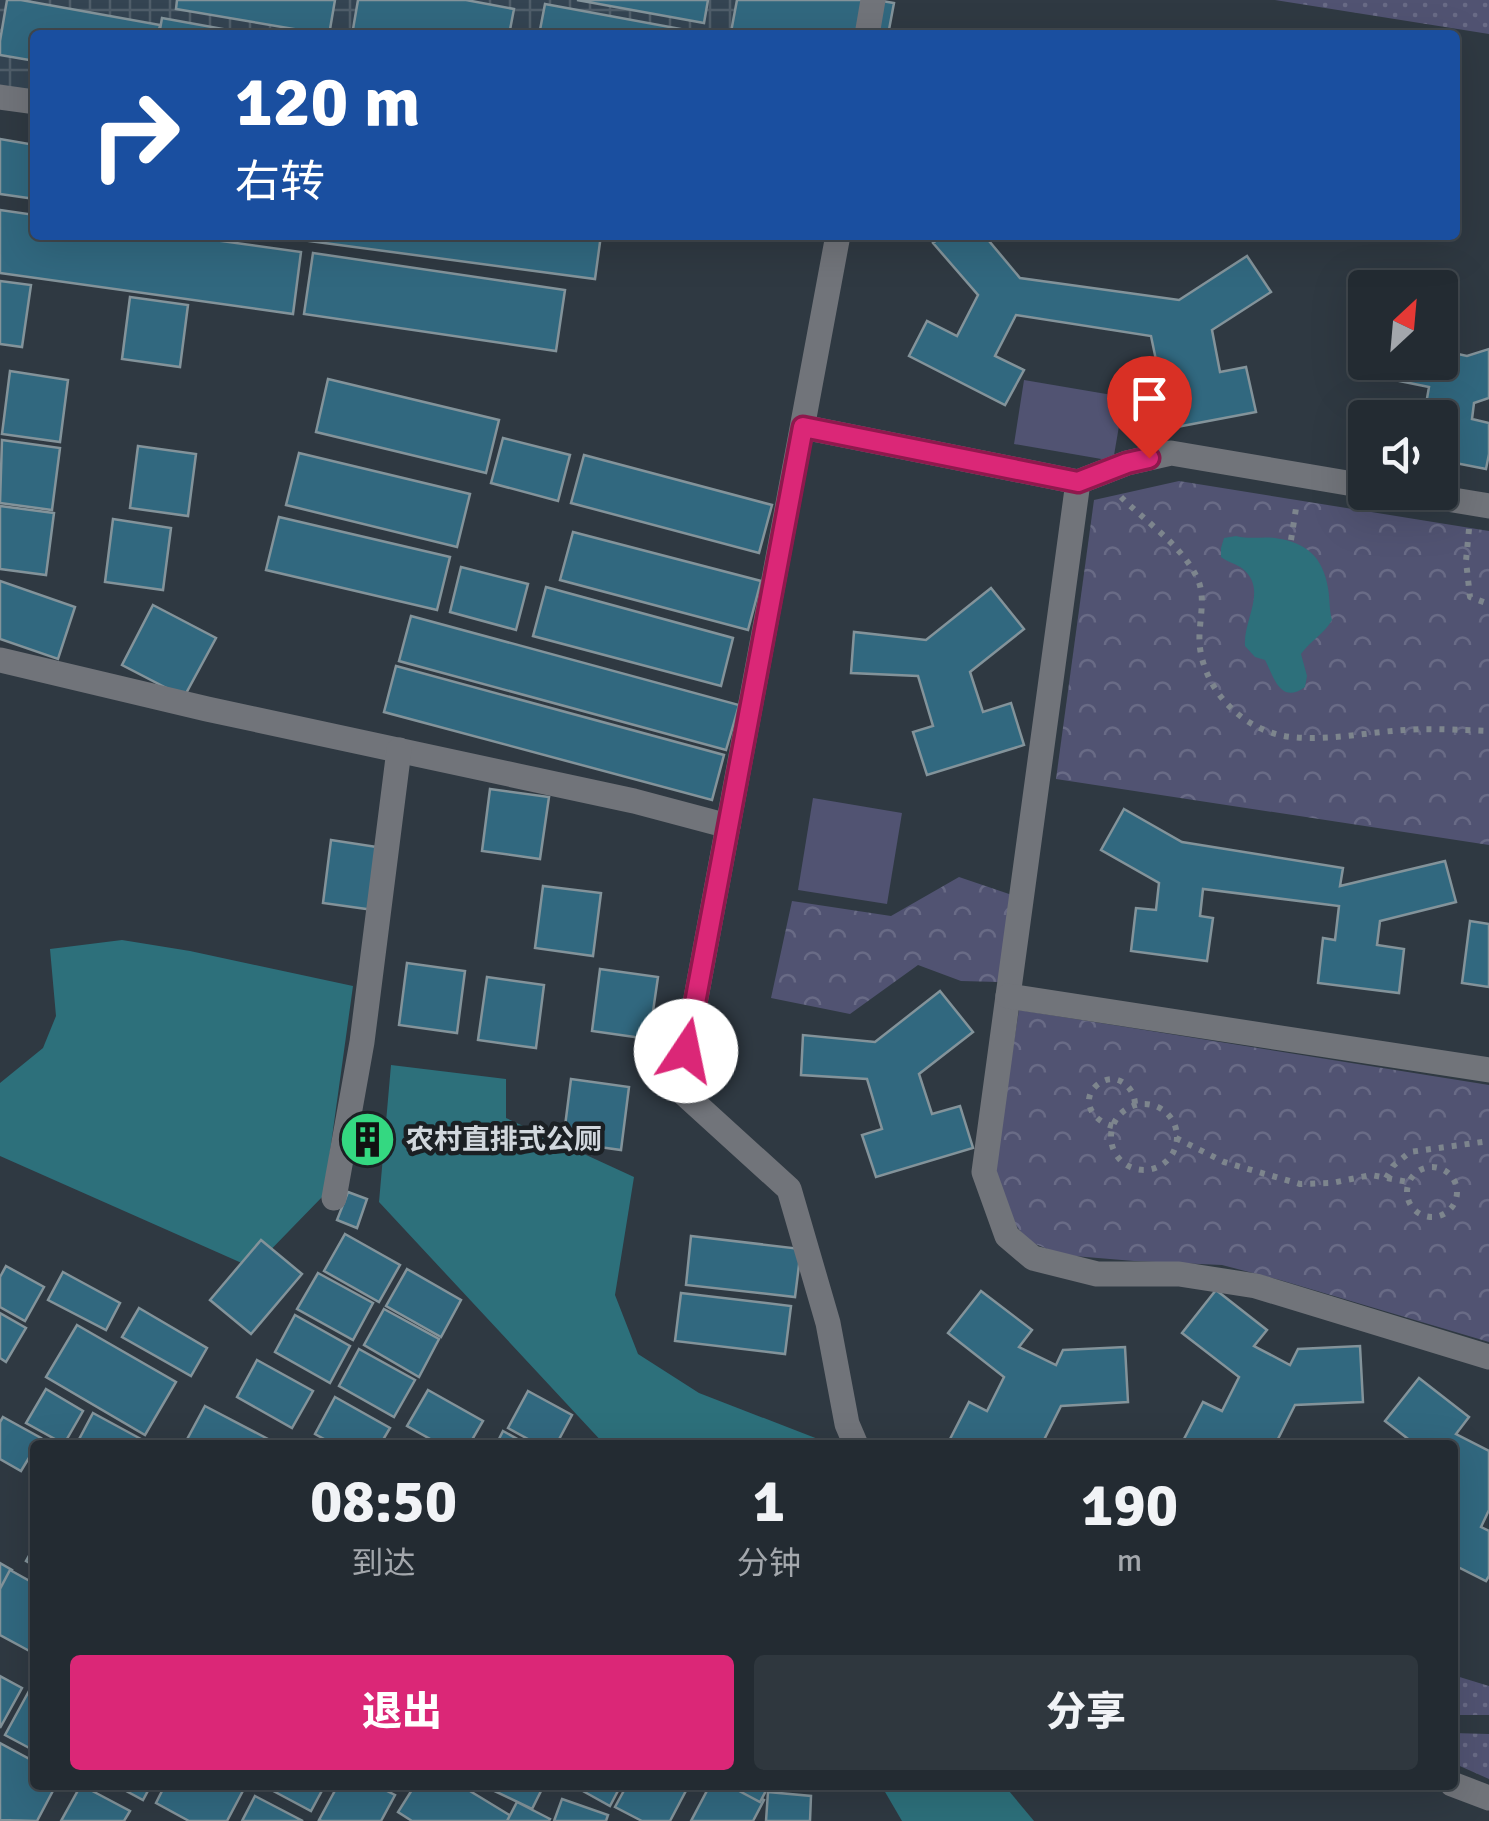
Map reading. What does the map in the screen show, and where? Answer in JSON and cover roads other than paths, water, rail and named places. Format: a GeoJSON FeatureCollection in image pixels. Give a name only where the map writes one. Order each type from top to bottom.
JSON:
{"type":"FeatureCollection","features":[{"type":"Feature","properties":{"kind":"street"},"geometry":{"type":"LineString","coordinates":[[869,30],[872,0]]}},
{"type":"Feature","properties":{"kind":"street"},"geometry":{"type":"LineString","coordinates":[[0,97],[30,101]]}},
{"type":"Feature","properties":{"kind":"street"},"geometry":{"type":"LineString","coordinates":[[837,240],[679,1089],[789,1189],[828,1323],[847,1424],[854,1440]]}},
{"type":"Feature","properties":{"kind":"street"},"geometry":{"type":"LineString","coordinates":[[803,427],[1078,482],[1127,463],[1171,453],[1348,483]]}},
{"type":"Feature","properties":{"kind":"street"},"geometry":{"type":"LineString","coordinates":[[1078,482],[984,1172],[1006,1236],[1033,1258],[1097,1274],[1179,1274],[1256,1286],[1489,1357]]}},
{"type":"Feature","properties":{"kind":"street"},"geometry":{"type":"LineString","coordinates":[[1458,501],[1489,506]]}},
{"type":"Feature","properties":{"kind":"street"},"geometry":{"type":"LineString","coordinates":[[0,660],[206,709],[634,801],[728,826]]}},
{"type":"Feature","properties":{"kind":"street"},"geometry":{"type":"LineString","coordinates":[[334,1198],[362,1042],[399,750]]}},
{"type":"Feature","properties":{"kind":"street"},"geometry":{"type":"LineString","coordinates":[[1008,996],[1489,1070]]}},
{"type":"Feature","properties":{"kind":"street"},"geometry":{"type":"LineString","coordinates":[[1458,1786],[1489,1798]]}},
{"type":"Feature","properties":{"kind":"place","name":"农村直排式公厕"},"geometry":{"type":"Point","coordinates":[367,1139]}}]}
